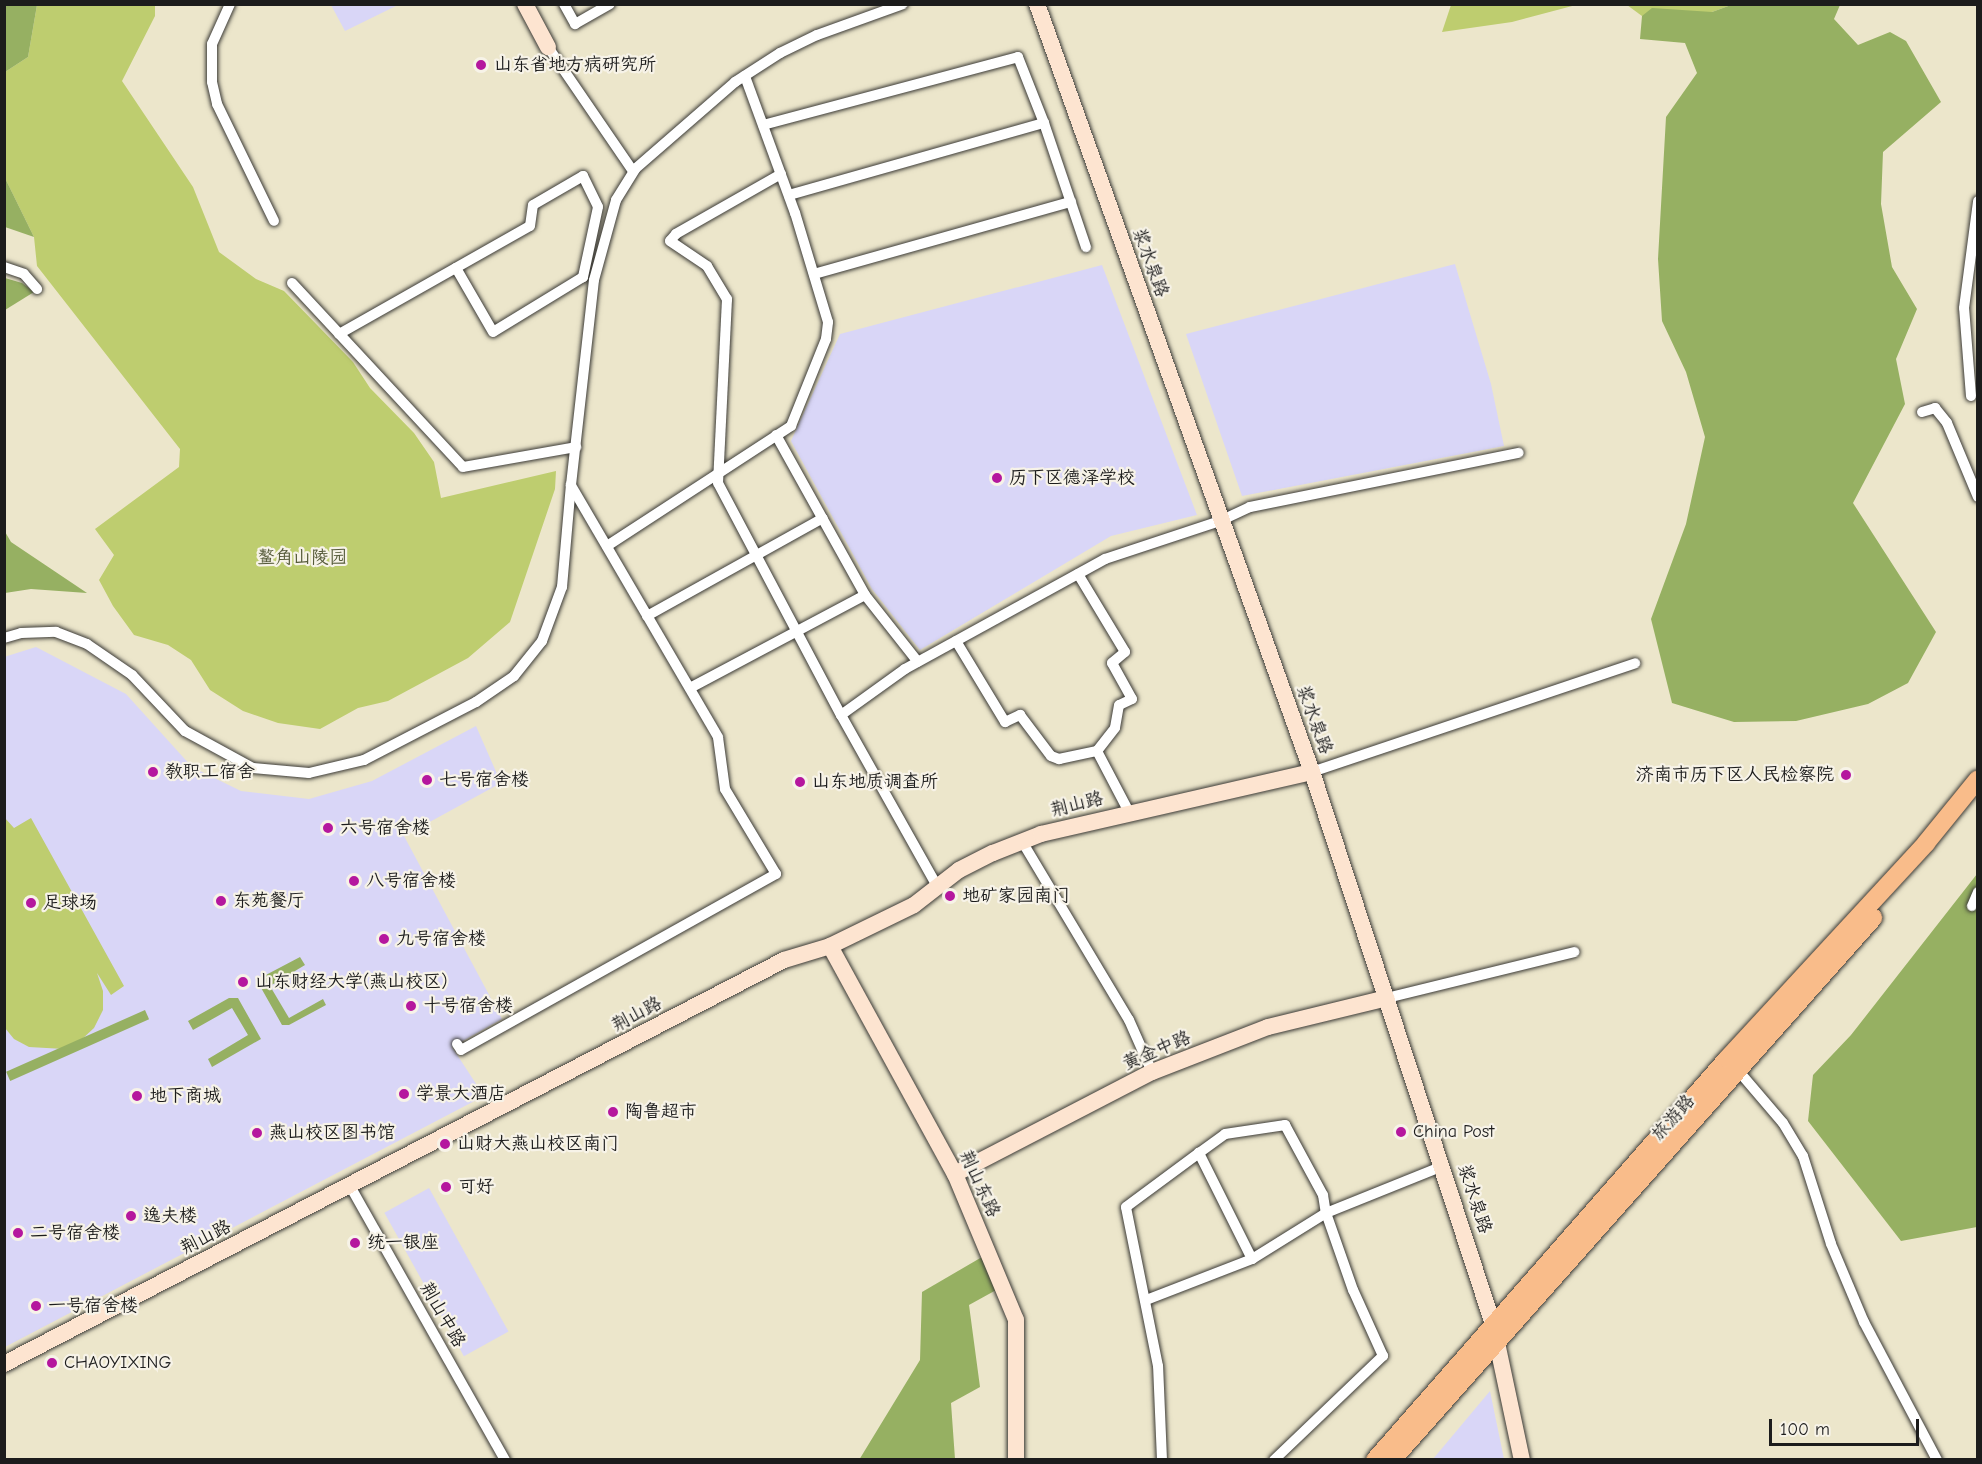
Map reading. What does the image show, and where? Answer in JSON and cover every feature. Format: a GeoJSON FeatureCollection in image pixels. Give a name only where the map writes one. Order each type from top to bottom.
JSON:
{"type":"FeatureCollection","features":[{"type":"Feature","properties":{"kind":"main road"},"geometry":{"type":"LineString","coordinates":[[525,4],[548,46]]}},
{"type":"Feature","properties":{"kind":"main road","name":"浆水泉路"},"geometry":{"type":"LineString","coordinates":[[1037,4],[1220,521],[1312,772],[1443,1166],[1494,1332],[1522,1460]]}},
{"type":"Feature","properties":{"kind":"main road","name":"荆山路"},"geometry":{"type":"LineString","coordinates":[[4,1364],[784,960],[830,946],[914,905],[958,870],[1041,834],[1129,812],[1312,772]]}},
{"type":"Feature","properties":{"kind":"main road","name":"旅游路"},"geometry":{"type":"LineString","coordinates":[[1375,1460],[1494,1332],[1732,1064],[1926,843],[1977,779]]}},
{"type":"Feature","properties":{"kind":"main road","name":"旅游路"},"geometry":{"type":"LineString","coordinates":[[1732,1064],[1977,799]]}},
{"type":"Feature","properties":{"kind":"main road","name":"荆山东路"},"geometry":{"type":"LineString","coordinates":[[830,946],[955,1174],[1016,1320],[1016,1460]]}},
{"type":"Feature","properties":{"kind":"main road","name":"黄金中路"},"geometry":{"type":"LineString","coordinates":[[955,1174],[1152,1072],[1268,1027],[1387,998]]}},
{"type":"Feature","properties":{"kind":"main road","name":"旅游路"},"geometry":{"type":"LineString","coordinates":[[1392,1460],[1494,1332]]}},
{"type":"Feature","properties":{"kind":"street"},"geometry":{"type":"LineString","coordinates":[[230,4],[212,44],[212,82],[217,104],[274,221]]}},
{"type":"Feature","properties":{"kind":"street"},"geometry":{"type":"LineString","coordinates":[[564,4],[575,24],[610,4]]}},
{"type":"Feature","properties":{"kind":"street"},"geometry":{"type":"LineString","coordinates":[[4,638],[21,633],[56,632],[87,644],[132,675],[185,731],[253,768],[309,773],[364,760],[476,702],[514,676],[542,641],[562,587],[594,280],[616,201],[633,171],[745,76],[817,35],[903,4]]}},
{"type":"Feature","properties":{"kind":"street"},"geometry":{"type":"LineString","coordinates":[[548,46],[633,171]]}},
{"type":"Feature","properties":{"kind":"street"},"geometry":{"type":"LineString","coordinates":[[763,125],[1018,57],[1044,123],[1086,247]]}},
{"type":"Feature","properties":{"kind":"street"},"geometry":{"type":"LineString","coordinates":[[608,546],[719,469],[791,426],[826,339],[828,322],[814,274],[789,195],[745,76]]}},
{"type":"Feature","properties":{"kind":"street"},"geometry":{"type":"LineString","coordinates":[[789,195],[1044,123]]}},
{"type":"Feature","properties":{"kind":"street"},"geometry":{"type":"LineString","coordinates":[[781,174],[676,234],[670,241],[707,266],[727,298],[718,483],[841,715],[937,886]]}},
{"type":"Feature","properties":{"kind":"street"},"geometry":{"type":"LineString","coordinates":[[339,334],[530,226],[533,205],[583,176],[598,207],[583,277],[493,332],[456,268]]}},
{"type":"Feature","properties":{"kind":"street"},"geometry":{"type":"LineString","coordinates":[[1971,396],[1964,308],[1977,201]]}},
{"type":"Feature","properties":{"kind":"street"},"geometry":{"type":"LineString","coordinates":[[814,274],[1071,202]]}},
{"type":"Feature","properties":{"kind":"street"},"geometry":{"type":"LineString","coordinates":[[4,267],[24,274],[37,289]]}},
{"type":"Feature","properties":{"kind":"street"},"geometry":{"type":"LineString","coordinates":[[292,283],[463,468],[576,447]]}},
{"type":"Feature","properties":{"kind":"street"},"geometry":{"type":"LineString","coordinates":[[1922,412],[1935,408],[1947,423],[1977,497]]}},
{"type":"Feature","properties":{"kind":"street"},"geometry":{"type":"LineString","coordinates":[[776,435],[865,595],[918,662]]}},
{"type":"Feature","properties":{"kind":"street"},"geometry":{"type":"LineString","coordinates":[[841,715],[918,662],[1105,559],[1220,521],[1250,507],[1519,453]]}},
{"type":"Feature","properties":{"kind":"street"},"geometry":{"type":"LineString","coordinates":[[457,1044],[460,1050],[776,874],[726,789],[718,737],[571,485]]}},
{"type":"Feature","properties":{"kind":"street"},"geometry":{"type":"LineString","coordinates":[[647,616],[823,518]]}},
{"type":"Feature","properties":{"kind":"street"},"geometry":{"type":"LineString","coordinates":[[956,641],[1005,722],[1020,715],[1052,756],[1059,759],[1097,751],[1115,728],[1119,705],[1132,699],[1112,663],[1125,652],[1078,574]]}},
{"type":"Feature","properties":{"kind":"street"},"geometry":{"type":"LineString","coordinates":[[690,688],[865,595]]}},
{"type":"Feature","properties":{"kind":"street"},"geometry":{"type":"LineString","coordinates":[[1312,772],[1635,663]]}},
{"type":"Feature","properties":{"kind":"street"},"geometry":{"type":"LineString","coordinates":[[1097,751],[1129,812]]}},
{"type":"Feature","properties":{"kind":"street"},"geometry":{"type":"LineString","coordinates":[[1023,843],[1129,1020],[1152,1072]]}},
{"type":"Feature","properties":{"kind":"street"},"geometry":{"type":"LineString","coordinates":[[1972,906],[1977,892]]}},
{"type":"Feature","properties":{"kind":"street"},"geometry":{"type":"LineString","coordinates":[[1387,998],[1574,952]]}},
{"type":"Feature","properties":{"kind":"street"},"geometry":{"type":"LineString","coordinates":[[1732,1064],[1783,1123],[1803,1156],[1831,1244],[1864,1322],[1937,1460]]}},
{"type":"Feature","properties":{"kind":"street"},"geometry":{"type":"LineString","coordinates":[[1162,1460],[1158,1366],[1126,1207],[1225,1134],[1285,1125],[1323,1195],[1326,1213],[1383,1356],[1274,1460]]}},
{"type":"Feature","properties":{"kind":"street"},"geometry":{"type":"LineString","coordinates":[[1198,1153],[1252,1259]]}},
{"type":"Feature","properties":{"kind":"street"},"geometry":{"type":"LineString","coordinates":[[1146,1300],[1252,1259],[1326,1213],[1443,1166]]}},
{"type":"Feature","properties":{"kind":"street","name":"荆山中路"},"geometry":{"type":"LineString","coordinates":[[350,1186],[505,1460]]}},
{"type":"Feature","properties":{"kind":"shaded area"},"geometry":{"type":"Polygon","coordinates":[[[331,5],[398,5],[345,31],[331,5]]]}},
{"type":"Feature","properties":{"kind":"shaded area"},"geometry":{"type":"Polygon","coordinates":[[[1455,264],[1491,384],[1504,446],[1242,496],[1186,334],[1455,264]]]}},
{"type":"Feature","properties":{"kind":"shaded area","name":"历下区德泽学校"},"geometry":{"type":"Polygon","coordinates":[[[1102,265],[1197,515],[1111,536],[920,650],[872,589],[791,441],[840,334],[1102,265]]]}},
{"type":"Feature","properties":{"kind":"shaded area","name":"山东财经大学(燕山校区)"},"geometry":{"type":"Polygon","coordinates":[[[36,647],[126,694],[192,767],[241,791],[309,799],[372,781],[476,726],[501,783],[404,836],[502,1019],[452,1047],[484,1096],[5,1347],[4,657],[36,647]]]}},
{"type":"Feature","properties":{"kind":"shaded area"},"geometry":{"type":"Polygon","coordinates":[[[429,1188],[509,1331],[464,1356],[384,1213],[429,1188]]]}},
{"type":"Feature","properties":{"kind":"shaded area"},"geometry":{"type":"Polygon","coordinates":[[[1490,1391],[1504,1459],[1433,1459],[1490,1391]]]}},
{"type":"Feature","properties":{"kind":"green space"},"geometry":{"type":"Polygon","coordinates":[[[5,4],[37,5],[28,57],[5,72],[5,4]]]}},
{"type":"Feature","properties":{"kind":"green space"},"geometry":{"type":"Polygon","coordinates":[[[1451,4],[1576,5],[1512,22],[1442,32],[1451,4]]]}},
{"type":"Feature","properties":{"kind":"green space","name":"鳌角山陵园"},"geometry":{"type":"Polygon","coordinates":[[[37,5],[155,5],[155,16],[122,81],[193,187],[219,252],[256,279],[284,291],[353,362],[370,388],[414,433],[434,462],[441,498],[556,471],[555,489],[510,622],[468,658],[388,701],[358,708],[320,729],[278,723],[243,711],[210,690],[191,660],[168,645],[134,635],[113,606],[99,580],[114,555],[95,529],[179,467],[180,449],[37,266],[34,237],[5,178],[5,72],[28,57],[37,5]]]}},
{"type":"Feature","properties":{"kind":"green space"},"geometry":{"type":"Polygon","coordinates":[[[1627,5],[1731,5],[1712,12],[1642,16],[1627,5]]]}},
{"type":"Feature","properties":{"kind":"green space"},"geometry":{"type":"Polygon","coordinates":[[[1731,5],[1840,5],[1834,19],[1858,45],[1890,32],[1906,41],[1941,102],[1883,152],[1881,204],[1892,267],[1917,309],[1896,359],[1905,404],[1853,503],[1936,632],[1908,683],[1868,704],[1796,721],[1734,722],[1672,703],[1651,619],[1686,524],[1705,437],[1686,372],[1662,321],[1658,259],[1666,117],[1697,73],[1685,43],[1640,39],[1642,16],[1652,8],[1712,12],[1731,5]]]}},
{"type":"Feature","properties":{"kind":"green space"},"geometry":{"type":"Polygon","coordinates":[[[5,178],[34,237],[5,227],[5,178]]]}},
{"type":"Feature","properties":{"kind":"green space"},"geometry":{"type":"Polygon","coordinates":[[[5,278],[22,283],[34,292],[5,310],[5,278]]]}},
{"type":"Feature","properties":{"kind":"green space"},"geometry":{"type":"Polygon","coordinates":[[[4,530],[11,542],[87,593],[31,589],[5,593],[4,530]]]}},
{"type":"Feature","properties":{"kind":"green space"},"geometry":{"type":"Polygon","coordinates":[[[4,817],[14,828],[31,818],[124,986],[111,995],[97,973],[103,991],[103,1010],[94,1028],[80,1041],[64,1049],[29,1047],[14,1039],[5,1028],[4,817]]]}},
{"type":"Feature","properties":{"kind":"green space"},"geometry":{"type":"Polygon","coordinates":[[[1977,874],[1977,1227],[1901,1241],[1808,1121],[1813,1075],[1851,1035],[1977,874]]]}},
{"type":"Feature","properties":{"kind":"green space"},"geometry":{"type":"Polygon","coordinates":[[[300,957],[305,965],[270,986],[289,1018],[323,999],[326,1005],[289,1025],[282,1025],[260,986],[262,977],[300,957]]]}},
{"type":"Feature","properties":{"kind":"green space"},"geometry":{"type":"Polygon","coordinates":[[[229,998],[238,998],[261,1039],[212,1067],[208,1059],[248,1035],[232,1008],[193,1030],[188,1021],[229,998]]]}},
{"type":"Feature","properties":{"kind":"green space"},"geometry":{"type":"Polygon","coordinates":[[[145,1010],[149,1019],[10,1081],[6,1072],[145,1010]]]}},
{"type":"Feature","properties":{"kind":"green space"},"geometry":{"type":"Polygon","coordinates":[[[982,1257],[998,1289],[969,1305],[980,1387],[951,1403],[955,1459],[859,1460],[920,1360],[922,1292],[982,1257]]]}},
{"type":"Feature","properties":{"kind":"place","name":"山东省地方病研究所"},"geometry":{"type":"Point","coordinates":[481,65]}},
{"type":"Feature","properties":{"kind":"place","name":"历下区德泽学校"},"geometry":{"type":"Point","coordinates":[997,478]}},
{"type":"Feature","properties":{"kind":"place","name":"教职工宿舍"},"geometry":{"type":"Point","coordinates":[153,772]}},
{"type":"Feature","properties":{"kind":"place","name":"济南市历下区人民检察院"},"geometry":{"type":"Point","coordinates":[1846,775]}},
{"type":"Feature","properties":{"kind":"place","name":"七号宿舍楼"},"geometry":{"type":"Point","coordinates":[427,780]}},
{"type":"Feature","properties":{"kind":"place","name":"山东地质调查所"},"geometry":{"type":"Point","coordinates":[800,782]}},
{"type":"Feature","properties":{"kind":"place","name":"六号宿舍楼"},"geometry":{"type":"Point","coordinates":[328,828]}},
{"type":"Feature","properties":{"kind":"place","name":"八号宿舍楼"},"geometry":{"type":"Point","coordinates":[354,881]}},
{"type":"Feature","properties":{"kind":"place","name":"地矿家园南门"},"geometry":{"type":"Point","coordinates":[950,896]}},
{"type":"Feature","properties":{"kind":"place","name":"东苑餐厅"},"geometry":{"type":"Point","coordinates":[221,901]}},
{"type":"Feature","properties":{"kind":"place","name":"足球场"},"geometry":{"type":"Point","coordinates":[31,903]}},
{"type":"Feature","properties":{"kind":"place","name":"九号宿舍楼"},"geometry":{"type":"Point","coordinates":[384,939]}},
{"type":"Feature","properties":{"kind":"place","name":"山东财经大学(燕山校区)"},"geometry":{"type":"Point","coordinates":[243,982]}},
{"type":"Feature","properties":{"kind":"place","name":"十号宿舍楼"},"geometry":{"type":"Point","coordinates":[411,1006]}},
{"type":"Feature","properties":{"kind":"place","name":"学景大酒店"},"geometry":{"type":"Point","coordinates":[404,1094]}},
{"type":"Feature","properties":{"kind":"place","name":"地下商城"},"geometry":{"type":"Point","coordinates":[137,1096]}},
{"type":"Feature","properties":{"kind":"place","name":"陶鲁超市"},"geometry":{"type":"Point","coordinates":[613,1112]}},
{"type":"Feature","properties":{"kind":"place","name":"China Post"},"geometry":{"type":"Point","coordinates":[1401,1132]}},
{"type":"Feature","properties":{"kind":"place","name":"燕山校区图书馆"},"geometry":{"type":"Point","coordinates":[257,1133]}},
{"type":"Feature","properties":{"kind":"place","name":"山财大燕山校区南门"},"geometry":{"type":"Point","coordinates":[445,1144]}},
{"type":"Feature","properties":{"kind":"place","name":"可好"},"geometry":{"type":"Point","coordinates":[446,1187]}},
{"type":"Feature","properties":{"kind":"place","name":"逸夫楼"},"geometry":{"type":"Point","coordinates":[131,1216]}},
{"type":"Feature","properties":{"kind":"place","name":"二号宿舍楼"},"geometry":{"type":"Point","coordinates":[18,1233]}},
{"type":"Feature","properties":{"kind":"place","name":"统一银座"},"geometry":{"type":"Point","coordinates":[355,1243]}},
{"type":"Feature","properties":{"kind":"place","name":"一号宿舍楼"},"geometry":{"type":"Point","coordinates":[36,1306]}},
{"type":"Feature","properties":{"kind":"place","name":"CHAOYIXING"},"geometry":{"type":"Point","coordinates":[52,1363]}}]}
